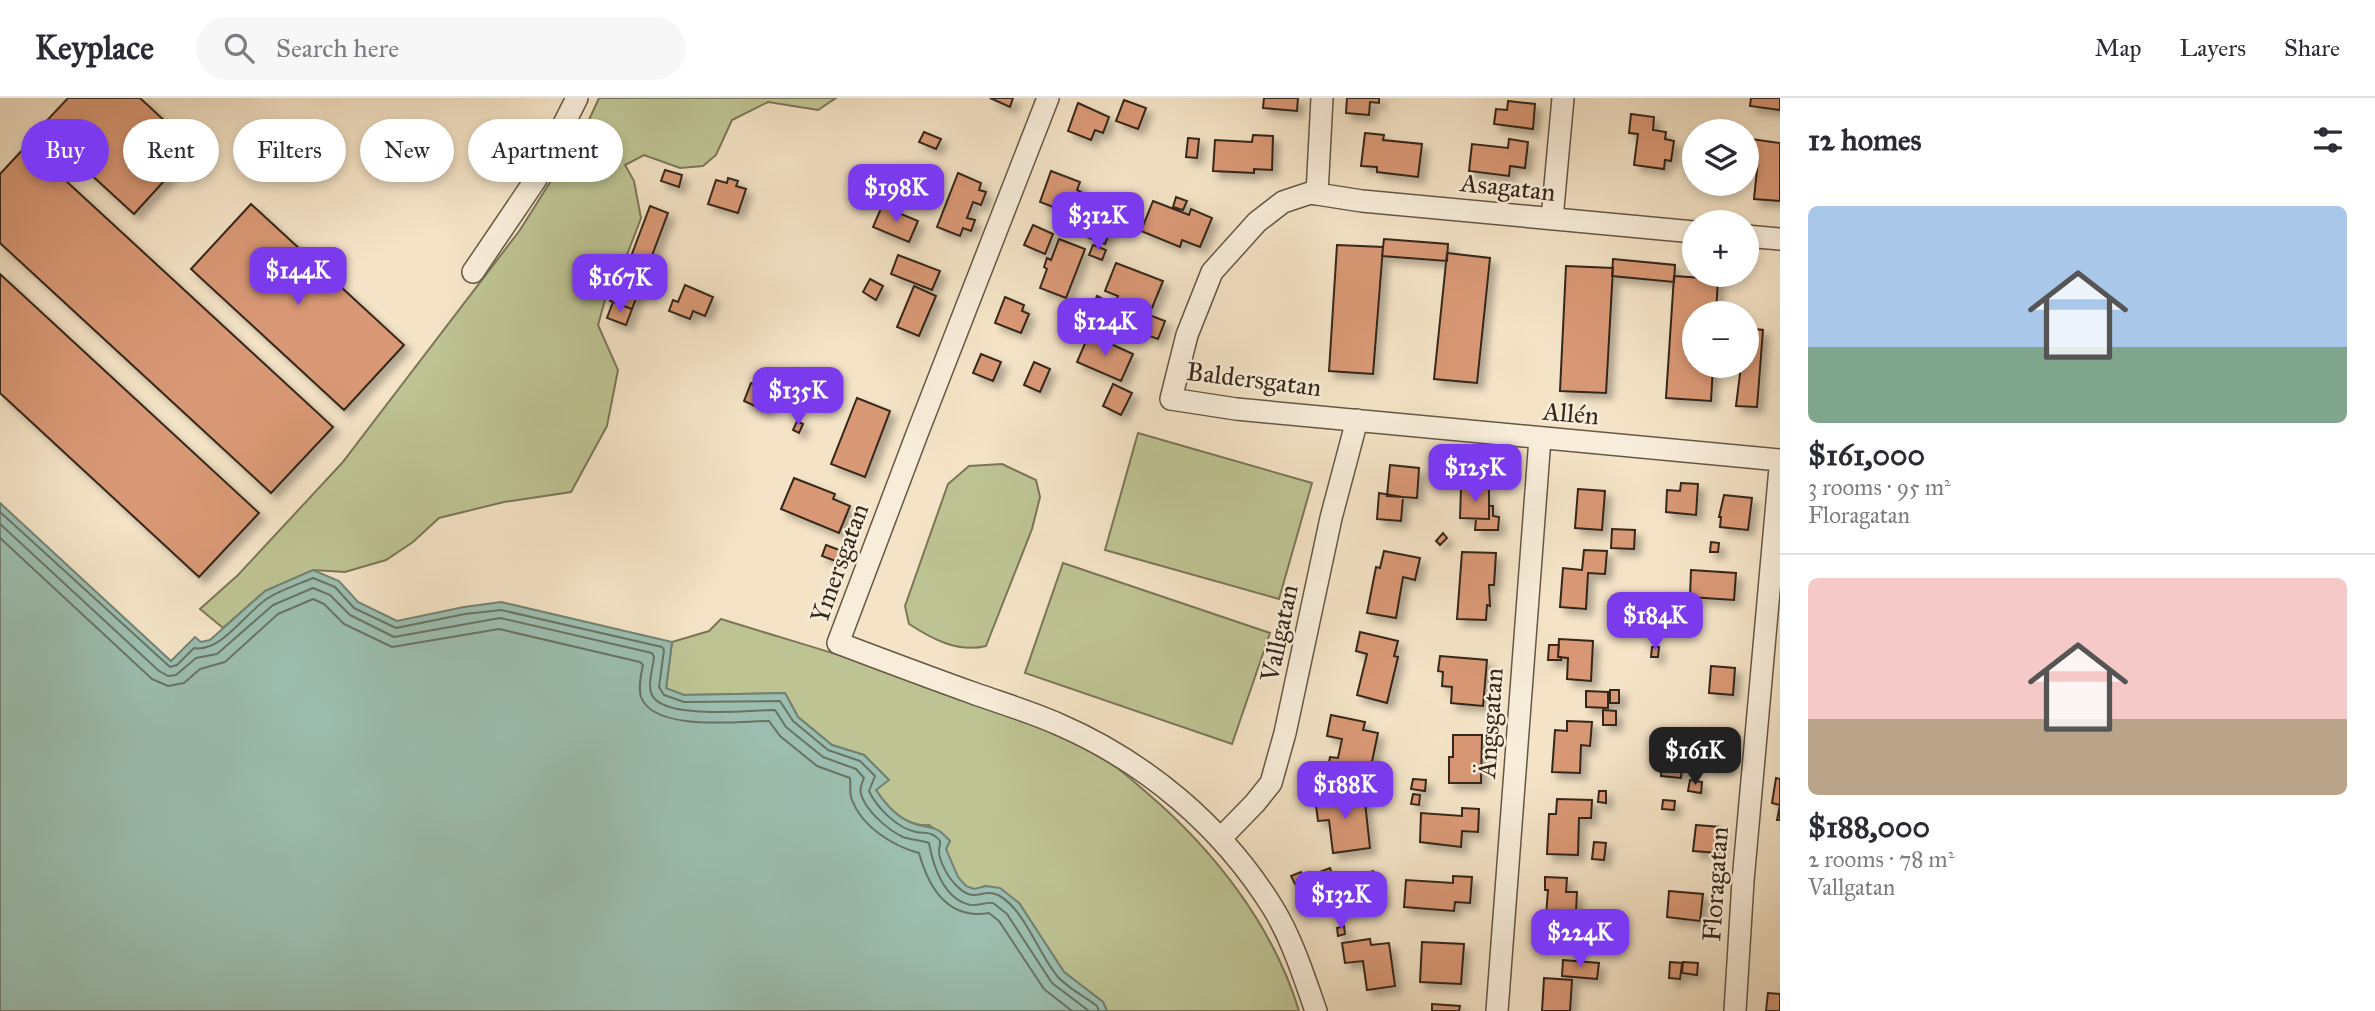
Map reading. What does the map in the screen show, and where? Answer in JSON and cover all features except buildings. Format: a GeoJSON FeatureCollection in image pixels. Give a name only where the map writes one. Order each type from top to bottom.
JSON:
{"type":"FeatureCollection","features":[{"type":"Feature","properties":{"kind":"street"},"geometry":{"type":"LineString","coordinates":[[473,272],[536,179],[577,98]]}},
{"type":"Feature","properties":{"kind":"street","name":"Ymersgatan"},"geometry":{"type":"LineString","coordinates":[[1048,98],[838,643],[1058,724],[1119,755],[1171,790],[1220,839]]}},
{"type":"Feature","properties":{"kind":"street"},"geometry":{"type":"LineString","coordinates":[[1317,194],[1322,98]]}},
{"type":"Feature","properties":{"kind":"street"},"geometry":{"type":"LineString","coordinates":[[1552,219],[1563,98]]}},
{"type":"Feature","properties":{"kind":"street","name":"Baldersgatan"},"geometry":{"type":"LineString","coordinates":[[1317,194],[1310,193],[1292,199],[1274,209],[1257,222],[1212,272],[1186,335],[1171,399],[1236,410],[1357,420]]}},
{"type":"Feature","properties":{"kind":"street","name":"Asagatan"},"geometry":{"type":"LineString","coordinates":[[1317,194],[1362,201],[1682,231]]}},
{"type":"Feature","properties":{"kind":"street"},"geometry":{"type":"LineString","coordinates":[[1759,237],[1780,239]]}},
{"type":"Feature","properties":{"kind":"street","name":"Vallgatan"},"geometry":{"type":"LineString","coordinates":[[1220,839],[1271,783],[1285,733],[1331,518],[1357,420]]}},
{"type":"Feature","properties":{"kind":"street","name":"Allén"},"geometry":{"type":"LineString","coordinates":[[1357,420],[1780,460]]}},
{"type":"Feature","properties":{"kind":"street","name":"Ängsgatan"},"geometry":{"type":"LineString","coordinates":[[1497,1011],[1540,438]]}},
{"type":"Feature","properties":{"kind":"street","name":"Floragatan"},"geometry":{"type":"LineString","coordinates":[[1735,1011],[1743,881],[1780,468]]}},
{"type":"Feature","properties":{"kind":"street"},"geometry":{"type":"LineString","coordinates":[[1220,839],[1246,869],[1274,910],[1302,970],[1316,1011]]}},
{"type":"Feature","properties":{"kind":"green space"},"geometry":{"type":"Polygon","coordinates":[[[599,98],[836,98],[818,110],[768,102],[732,120],[716,155],[703,166],[680,168],[644,155],[625,165],[634,181],[641,218],[619,276],[608,292],[598,325],[618,370],[607,426],[571,492],[504,502],[439,518],[413,542],[386,560],[345,572],[313,570],[265,591],[223,628],[200,609],[238,575],[342,463],[520,230],[550,182],[623,182],[623,119],[589,119],[599,98]]]}},
{"type":"Feature","properties":{"kind":"green space"},"geometry":{"type":"Polygon","coordinates":[[[1138,433],[1312,483],[1279,599],[1105,550],[1138,433]]]}},
{"type":"Feature","properties":{"kind":"green space"},"geometry":{"type":"Polygon","coordinates":[[[1002,464],[1036,480],[1040,497],[1032,529],[986,646],[955,646],[927,635],[909,624],[905,606],[948,484],[969,466],[1002,464]]]}},
{"type":"Feature","properties":{"kind":"green space"},"geometry":{"type":"Polygon","coordinates":[[[1063,563],[1270,633],[1232,744],[1025,673],[1063,563]]]}},
{"type":"Feature","properties":{"kind":"green space"},"geometry":{"type":"Polygon","coordinates":[[[721,619],[856,660],[1005,712],[1084,747],[1113,765],[1195,838],[1238,891],[1274,949],[1299,1011],[1107,1011],[1103,1002],[1064,972],[1019,903],[986,886],[976,889],[964,885],[947,857],[950,841],[929,825],[912,823],[892,810],[876,790],[888,779],[864,755],[832,745],[798,717],[785,693],[684,695],[666,689],[672,642],[709,631],[721,619]]]}},
{"type":"Feature","properties":{"kind":"water"},"geometry":{"type":"Polygon","coordinates":[[[0,503],[171,661],[195,637],[201,642],[210,640],[265,591],[313,570],[339,581],[358,602],[397,621],[501,602],[672,642],[666,688],[684,695],[785,693],[798,717],[832,745],[864,755],[889,780],[876,790],[892,810],[909,822],[937,829],[945,835],[950,841],[946,849],[958,877],[966,886],[974,889],[986,886],[1000,888],[1019,903],[1064,972],[1103,1002],[1107,1011],[0,1011],[0,503]]]}}]}
